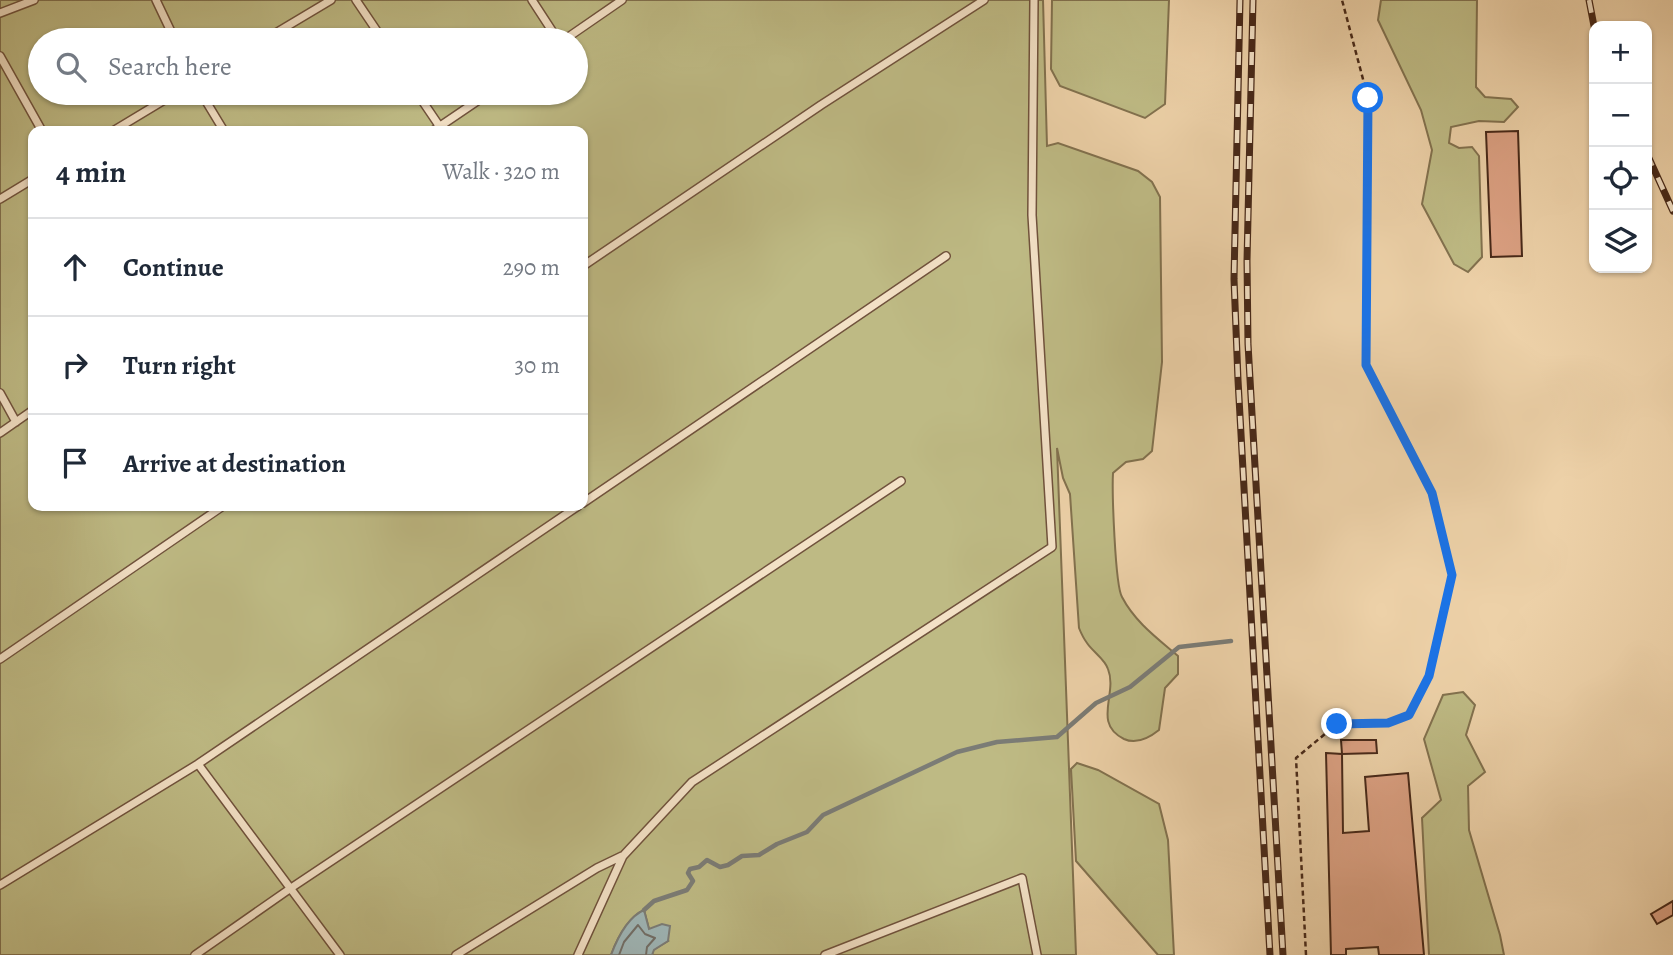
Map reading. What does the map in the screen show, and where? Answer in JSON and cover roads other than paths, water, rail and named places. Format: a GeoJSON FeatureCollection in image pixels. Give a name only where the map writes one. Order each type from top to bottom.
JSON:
{"type":"FeatureCollection","features":[{"type":"Feature","properties":{"kind":"lane"},"geometry":{"type":"LineString","coordinates":[[0,13],[34,0]]}},
{"type":"Feature","properties":{"kind":"lane"},"geometry":{"type":"LineString","coordinates":[[156,0],[169,28]]}},
{"type":"Feature","properties":{"kind":"lane"},"geometry":{"type":"LineString","coordinates":[[284,28],[331,0]]}},
{"type":"Feature","properties":{"kind":"lane"},"geometry":{"type":"LineString","coordinates":[[356,0],[375,28]]}},
{"type":"Feature","properties":{"kind":"lane"},"geometry":{"type":"LineString","coordinates":[[532,0],[550,28]]}},
{"type":"Feature","properties":{"kind":"lane"},"geometry":{"type":"LineString","coordinates":[[581,28],[622,0]]}},
{"type":"Feature","properties":{"kind":"lane"},"geometry":{"type":"LineString","coordinates":[[588,263],[821,105],[984,0]]}},
{"type":"Feature","properties":{"kind":"lane"},"geometry":{"type":"LineString","coordinates":[[578,955],[623,856],[692,782],[1052,547],[1032,215],[1034,0]]}},
{"type":"Feature","properties":{"kind":"lane"},"geometry":{"type":"LineString","coordinates":[[0,56],[39,126]]}},
{"type":"Feature","properties":{"kind":"lane"},"geometry":{"type":"LineString","coordinates":[[121,126],[156,105]]}},
{"type":"Feature","properties":{"kind":"lane"},"geometry":{"type":"LineString","coordinates":[[208,105],[221,126]]}},
{"type":"Feature","properties":{"kind":"lane"},"geometry":{"type":"LineString","coordinates":[[424,105],[435,126]]}},
{"type":"Feature","properties":{"kind":"lane"},"geometry":{"type":"LineString","coordinates":[[441,126],[472,105]]}},
{"type":"Feature","properties":{"kind":"lane"},"geometry":{"type":"LineString","coordinates":[[0,199],[28,182]]}},
{"type":"Feature","properties":{"kind":"lane"},"geometry":{"type":"LineString","coordinates":[[588,500],[946,256]]}},
{"type":"Feature","properties":{"kind":"lane"},"geometry":{"type":"LineString","coordinates":[[0,393],[16,422]]}},
{"type":"Feature","properties":{"kind":"lane"},"geometry":{"type":"LineString","coordinates":[[0,433],[28,414]]}},
{"type":"Feature","properties":{"kind":"lane"},"geometry":{"type":"LineString","coordinates":[[195,955],[290,888],[901,481]]}},
{"type":"Feature","properties":{"kind":"lane"},"geometry":{"type":"LineString","coordinates":[[0,659],[216,511]]}},
{"type":"Feature","properties":{"kind":"lane"},"geometry":{"type":"LineString","coordinates":[[0,885],[198,764],[571,511]]}},
{"type":"Feature","properties":{"kind":"lane"},"geometry":{"type":"LineString","coordinates":[[198,764],[340,955]]}},
{"type":"Feature","properties":{"kind":"lane"},"geometry":{"type":"LineString","coordinates":[[456,955],[597,868],[623,856]]}},
{"type":"Feature","properties":{"kind":"lane"},"geometry":{"type":"LineString","coordinates":[[825,955],[1022,878],[1037,955]]}},
{"type":"Feature","properties":{"kind":"water"},"geometry":{"type":"Polygon","coordinates":[[[644,910],[649,929],[662,924],[670,926],[668,941],[654,950],[652,955],[611,955],[628,923],[644,910]]]}},
{"type":"Feature","properties":{"kind":"waterway"},"geometry":{"type":"LineString","coordinates":[[644,910],[654,901],[687,890],[693,881],[688,873],[690,869],[699,867],[707,860],[720,867],[742,856],[759,855],[777,844],[807,832],[823,815],[957,752],[997,742],[1057,737],[1096,703],[1130,687],[1179,647],[1231,641]]}},
{"type":"Feature","properties":{"kind":"railway"},"geometry":{"type":"LineString","coordinates":[[1240,0],[1234,279],[1270,955]]}},
{"type":"Feature","properties":{"kind":"railway"},"geometry":{"type":"LineString","coordinates":[[1253,0],[1247,261],[1248,344],[1283,955]]}},
{"type":"Feature","properties":{"kind":"railway"},"geometry":{"type":"LineString","coordinates":[[1589,0],[1593,21]]}},
{"type":"Feature","properties":{"kind":"railway"},"geometry":{"type":"LineString","coordinates":[[1652,165],[1673,211]]}}]}
